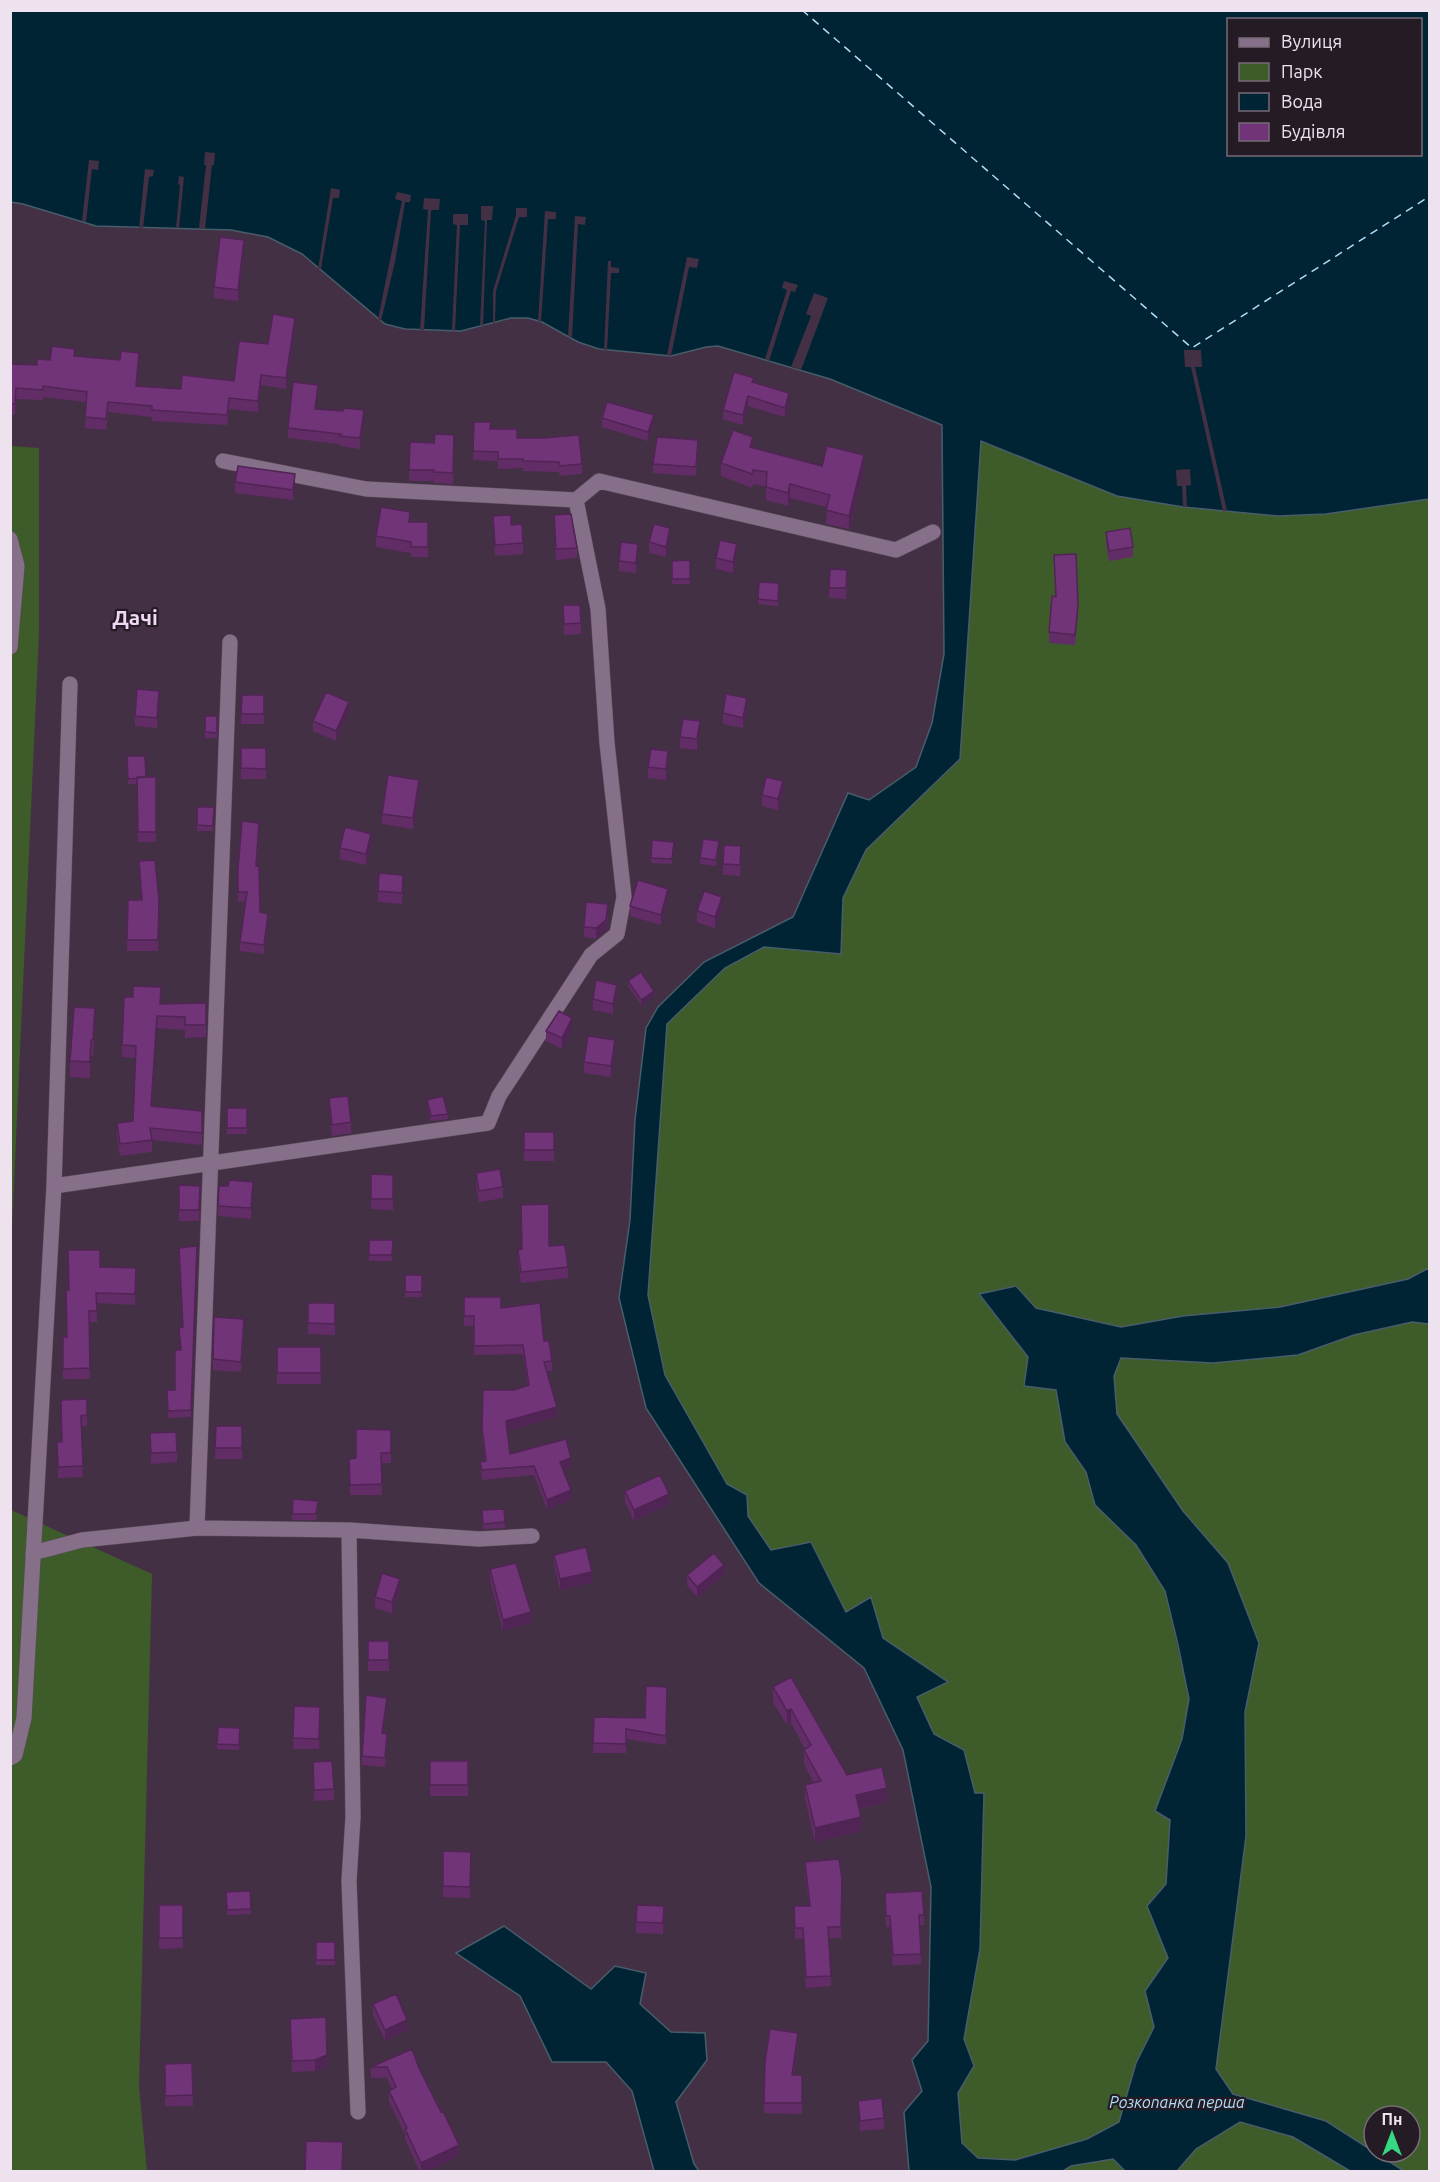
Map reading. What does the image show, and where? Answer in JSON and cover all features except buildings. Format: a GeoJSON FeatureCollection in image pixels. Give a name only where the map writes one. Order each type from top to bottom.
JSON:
{"type":"FeatureCollection","features":[{"type":"Feature","properties":{"kind":"street"},"geometry":{"type":"LineString","coordinates":[[223,461],[366,489],[576,500],[600,481],[896,550],[933,532]]}},
{"type":"Feature","properties":{"kind":"street"},"geometry":{"type":"LineString","coordinates":[[54,1186],[488,1123],[499,1096],[591,955],[618,934],[624,897],[607,743],[598,609],[576,500]]}},
{"type":"Feature","properties":{"kind":"street"},"geometry":{"type":"LineString","coordinates":[[10,538],[17,566],[10,647]]}},
{"type":"Feature","properties":{"kind":"street"},"geometry":{"type":"LineString","coordinates":[[197,1528],[230,642]]}},
{"type":"Feature","properties":{"kind":"street"},"geometry":{"type":"LineString","coordinates":[[10,1758],[15,1755],[24,1718],[54,1186],[70,684]]}},
{"type":"Feature","properties":{"kind":"street"},"geometry":{"type":"LineString","coordinates":[[33,1553],[82,1540],[197,1528],[349,1530],[479,1539],[532,1536]]}},
{"type":"Feature","properties":{"kind":"street"},"geometry":{"type":"LineString","coordinates":[[349,1530],[353,1817],[349,1881],[358,2112]]}},
{"type":"Feature","properties":{"kind":"green space"},"geometry":{"type":"Polygon","coordinates":[[[981,441],[1117,496],[1183,507],[1278,516],[1326,514],[1429,499],[1429,1268],[1408,1279],[1280,1307],[1183,1316],[1121,1327],[1036,1308],[1016,1286],[979,1295],[1056,1390],[1065,1442],[1086,1472],[1095,1505],[1136,1545],[1165,1591],[1189,1699],[1182,1739],[1155,1810],[1170,1820],[1166,1884],[1147,1906],[1168,1958],[1145,1991],[1154,2027],[1136,2063],[1119,2122],[1087,2139],[1015,2160],[978,2158],[962,2143],[958,2093],[974,2066],[964,2039],[980,1949],[984,1794],[975,1793],[964,1750],[934,1734],[917,1697],[947,1682],[883,1638],[871,1597],[846,1612],[811,1542],[771,1550],[748,1516],[747,1495],[727,1484],[665,1375],[648,1295],[667,1024],[725,968],[764,947],[841,954],[843,898],[866,850],[960,760],[981,441]]]}},
{"type":"Feature","properties":{"kind":"green space"},"geometry":{"type":"Polygon","coordinates":[[[11,446],[39,448],[39,633],[11,1250],[11,446]]]}},
{"type":"Feature","properties":{"kind":"green space"},"geometry":{"type":"Polygon","coordinates":[[[1412,1322],[1429,1324],[1429,2171],[1404,2171],[1393,2164],[1422,2164],[1422,2104],[1362,2104],[1362,2144],[1326,2121],[1233,2094],[1216,2069],[1246,1836],[1245,1712],[1259,1643],[1228,1563],[1183,1511],[1117,1414],[1114,1376],[1121,1358],[1167,1360],[1298,1355],[1354,1335],[1412,1322]]]}},
{"type":"Feature","properties":{"kind":"green space"},"geometry":{"type":"Polygon","coordinates":[[[11,1510],[152,1574],[139,2087],[147,2171],[11,2172],[11,1510]]]}},
{"type":"Feature","properties":{"kind":"green space"},"geometry":{"type":"Polygon","coordinates":[[[1240,2122],[1293,2137],[1350,2171],[1177,2172],[1196,2149],[1240,2122]]]}},
{"type":"Feature","properties":{"kind":"green space"},"geometry":{"type":"Polygon","coordinates":[[[1113,2158],[1125,2172],[1063,2172],[1071,2166],[1113,2158]]]}},
{"type":"Feature","properties":{"kind":"water","name":"Розкопанка перша"},"geometry":{"type":"Polygon","coordinates":[[[11,11],[1429,11],[1429,499],[1326,514],[1278,516],[1183,507],[1117,496],[981,441],[960,759],[866,850],[843,898],[841,954],[764,947],[725,968],[667,1024],[648,1295],[665,1375],[727,1484],[747,1495],[748,1516],[771,1550],[811,1542],[846,1612],[871,1597],[883,1638],[948,1682],[917,1697],[934,1734],[964,1750],[975,1793],[984,1793],[980,1949],[964,2039],[974,2066],[958,2093],[962,2143],[978,2158],[1015,2160],[1087,2139],[1119,2122],[1136,2063],[1154,2027],[1145,1991],[1168,1958],[1147,1906],[1166,1884],[1170,1820],[1155,1811],[1182,1739],[1189,1699],[1165,1591],[1136,1545],[1095,1505],[1086,1472],[1065,1442],[1056,1390],[1024,1386],[1028,1357],[979,1294],[1016,1286],[1036,1308],[1121,1327],[1183,1316],[1280,1307],[1408,1279],[1429,1268],[1429,1324],[1412,1322],[1354,1335],[1298,1355],[1213,1363],[1121,1358],[1114,1376],[1117,1414],[1183,1511],[1228,1563],[1259,1643],[1245,1712],[1246,1836],[1216,2069],[1233,2094],[1326,2121],[1362,2144],[1362,2164],[1393,2164],[1404,2171],[1350,2171],[1293,2137],[1240,2122],[1196,2149],[1177,2171],[1125,2171],[1113,2159],[1071,2166],[1063,2171],[909,2171],[904,2112],[922,2091],[912,2060],[928,2041],[931,1887],[903,1750],[864,1668],[759,1583],[646,1408],[619,1298],[630,1220],[635,1120],[646,1028],[658,1007],[704,962],[793,917],[848,793],[869,800],[916,767],[932,723],[944,654],[942,425],[830,379],[718,346],[671,356],[599,349],[578,342],[542,322],[528,318],[511,318],[461,331],[405,329],[385,324],[302,254],[268,237],[231,230],[96,226],[11,202],[11,11]]]}},
{"type":"Feature","properties":{"kind":"water"},"geometry":{"type":"Polygon","coordinates":[[[504,1926],[591,1989],[615,1966],[646,1973],[640,2004],[671,2032],[705,2033],[707,2060],[676,2102],[694,2164],[699,2171],[654,2171],[632,2091],[606,2062],[552,2062],[520,1996],[456,1953],[504,1926]]]}},
{"type":"Feature","properties":{"kind":"pier"},"geometry":{"type":"Polygon","coordinates":[[[205,152],[215,153],[205,229],[199,228],[206,165],[204,165],[205,152]]]}},
{"type":"Feature","properties":{"kind":"pier"},"geometry":{"type":"Polygon","coordinates":[[[89,160],[99,161],[98,170],[92,169],[86,222],[82,221],[89,160]]]}},
{"type":"Feature","properties":{"kind":"pier"},"geometry":{"type":"Polygon","coordinates":[[[145,169],[154,170],[153,176],[149,177],[143,228],[139,228],[145,169]]]}},
{"type":"Feature","properties":{"kind":"pier"},"geometry":{"type":"Polygon","coordinates":[[[179,176],[184,177],[179,228],[176,228],[180,185],[178,184],[179,176]]]}},
{"type":"Feature","properties":{"kind":"pier"},"geometry":{"type":"Polygon","coordinates":[[[331,188],[340,190],[339,198],[333,198],[321,269],[318,269],[331,188]]]}},
{"type":"Feature","properties":{"kind":"pier"},"geometry":{"type":"Polygon","coordinates":[[[397,192],[411,195],[410,202],[405,202],[395,262],[381,321],[378,319],[402,201],[395,199],[397,192]]]}},
{"type":"Feature","properties":{"kind":"pier"},"geometry":{"type":"Polygon","coordinates":[[[424,198],[440,199],[439,210],[431,210],[424,330],[420,330],[428,210],[423,209],[424,198]]]}},
{"type":"Feature","properties":{"kind":"pier"},"geometry":{"type":"Polygon","coordinates":[[[481,206],[493,206],[492,220],[487,220],[483,326],[480,325],[485,221],[481,220],[481,206]]]}},
{"type":"Feature","properties":{"kind":"pier"},"geometry":{"type":"Polygon","coordinates":[[[516,208],[527,208],[527,217],[519,217],[496,291],[495,322],[493,323],[493,291],[516,215],[516,208]]]}},
{"type":"Feature","properties":{"kind":"pier"},"geometry":{"type":"Polygon","coordinates":[[[545,211],[556,212],[556,219],[548,219],[541,322],[538,321],[545,211]]]}},
{"type":"Feature","properties":{"kind":"pier"},"geometry":{"type":"Polygon","coordinates":[[[453,214],[468,214],[468,225],[460,225],[455,331],[452,330],[457,225],[453,224],[453,214]]]}},
{"type":"Feature","properties":{"kind":"pier"},"geometry":{"type":"Polygon","coordinates":[[[575,216],[586,217],[585,225],[578,224],[572,338],[568,336],[575,216]]]}},
{"type":"Feature","properties":{"kind":"pier"},"geometry":{"type":"Polygon","coordinates":[[[687,257],[699,259],[697,268],[689,267],[671,356],[667,355],[687,257]]]}},
{"type":"Feature","properties":{"kind":"pier"},"geometry":{"type":"Polygon","coordinates":[[[608,261],[611,261],[611,267],[619,268],[619,273],[611,273],[607,350],[604,350],[608,261]]]}},
{"type":"Feature","properties":{"kind":"pier"},"geometry":{"type":"Polygon","coordinates":[[[784,281],[798,285],[795,292],[791,291],[769,361],[765,359],[787,290],[782,288],[784,281]]]}},
{"type":"Feature","properties":{"kind":"pier"},"geometry":{"type":"Polygon","coordinates":[[[814,293],[828,298],[801,370],[791,367],[811,316],[806,314],[814,293]]]}},
{"type":"Feature","properties":{"kind":"pier"},"geometry":{"type":"Polygon","coordinates":[[[1184,350],[1201,350],[1202,367],[1195,367],[1227,511],[1223,511],[1191,367],[1185,367],[1184,350]]]}},
{"type":"Feature","properties":{"kind":"pier"},"geometry":{"type":"Polygon","coordinates":[[[1190,469],[1191,485],[1186,486],[1187,507],[1183,507],[1182,486],[1177,486],[1176,470],[1190,469]]]}},
{"type":"Feature","properties":{"kind":"ferry route"},"geometry":{"type":"LineString","coordinates":[[802,10],[1192,348],[1430,196]]}},
{"type":"Feature","properties":{"kind":"district","name":"Дачі"},"geometry":{"type":"Point","coordinates":[135,618]}}]}
